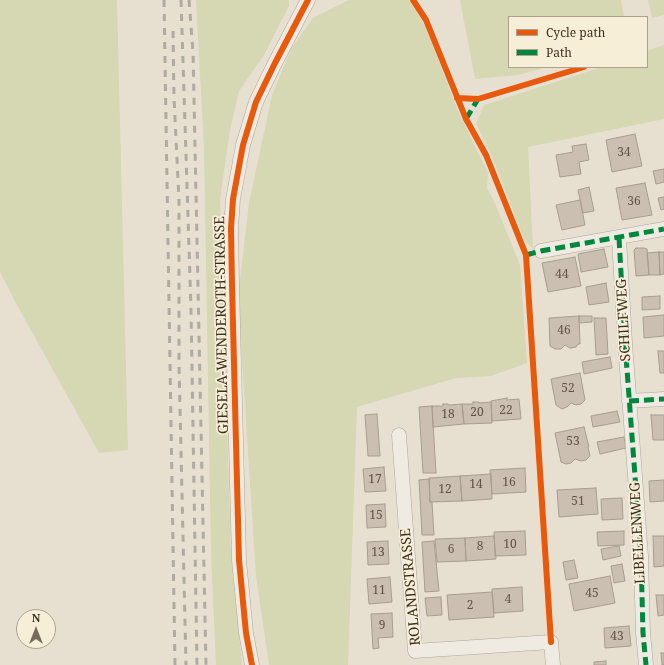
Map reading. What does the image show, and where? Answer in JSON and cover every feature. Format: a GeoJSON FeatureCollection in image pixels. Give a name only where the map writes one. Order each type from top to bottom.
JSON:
{"type":"FeatureCollection","features":[{"type":"Feature","properties":{"kind":"street","name":"GIESELA-WENDEROTH-STRASSE"},"geometry":{"type":"LineString","coordinates":[[252,665],[246,633],[240,560],[232,285],[231,228],[233,199],[243,145],[256,102],[275,62],[308,0]]}},
{"type":"Feature","properties":{"kind":"street"},"geometry":{"type":"LineString","coordinates":[[541,251],[664,229]]}},
{"type":"Feature","properties":{"kind":"street","name":"SCHILFWEG"},"geometry":{"type":"LineString","coordinates":[[619,238],[629,401]]}},
{"type":"Feature","properties":{"kind":"street"},"geometry":{"type":"LineString","coordinates":[[629,401],[664,399]]}},
{"type":"Feature","properties":{"kind":"street","name":"LIBELLENWEG"},"geometry":{"type":"LineString","coordinates":[[629,401],[641,556],[643,634],[646,665]]}},
{"type":"Feature","properties":{"kind":"street","name":"ROLANDSTRASSE"},"geometry":{"type":"LineString","coordinates":[[399,435],[415,651],[551,642],[553,665]]}},
{"type":"Feature","properties":{"kind":"green space"},"geometry":{"type":"Polygon","coordinates":[[[0,0],[117,0],[128,450],[99,453],[0,272],[0,0]]]}},
{"type":"Feature","properties":{"kind":"green space"},"geometry":{"type":"Polygon","coordinates":[[[196,0],[289,0],[289,6],[264,55],[239,91],[230,130],[220,199],[231,556],[242,665],[216,665],[211,555],[204,148],[196,0]]]}},
{"type":"Feature","properties":{"kind":"green space"},"geometry":{"type":"Polygon","coordinates":[[[349,0],[409,0],[426,28],[458,111],[488,173],[487,188],[494,201],[520,265],[527,363],[491,376],[456,378],[357,407],[348,665],[269,665],[256,576],[238,296],[249,203],[272,95],[291,49],[313,18],[349,0]]]}},
{"type":"Feature","properties":{"kind":"green space"},"geometry":{"type":"Polygon","coordinates":[[[460,0],[621,0],[624,16],[508,16],[508,68],[543,68],[518,75],[475,79],[460,0]]]}},
{"type":"Feature","properties":{"kind":"green space"},"geometry":{"type":"Polygon","coordinates":[[[648,0],[664,0],[664,15],[652,18],[648,0]]]}},
{"type":"Feature","properties":{"kind":"green space"},"geometry":{"type":"Polygon","coordinates":[[[664,45],[664,119],[528,147],[533,249],[525,241],[491,154],[476,124],[484,105],[599,68],[648,68],[648,51],[664,45]]]}},
{"type":"Feature","properties":{"kind":"building"},"geometry":{"type":"Polygon","coordinates":[[[635,134],[642,166],[612,172],[606,140],[635,134]]]}},
{"type":"Feature","properties":{"kind":"building"},"geometry":{"type":"Polygon","coordinates":[[[586,144],[589,160],[579,162],[581,174],[560,177],[556,155],[573,152],[572,146],[586,144]]]}},
{"type":"Feature","properties":{"kind":"building"},"geometry":{"type":"Polygon","coordinates":[[[664,169],[664,182],[656,184],[653,171],[664,169]]]}},
{"type":"Feature","properties":{"kind":"building"},"geometry":{"type":"Polygon","coordinates":[[[645,183],[652,215],[622,220],[616,188],[645,183]]]}},
{"type":"Feature","properties":{"kind":"building"},"geometry":{"type":"Polygon","coordinates":[[[589,187],[594,211],[583,213],[578,190],[589,187]]]}},
{"type":"Feature","properties":{"kind":"building"},"geometry":{"type":"Polygon","coordinates":[[[664,197],[664,209],[661,210],[658,198],[664,197]]]}},
{"type":"Feature","properties":{"kind":"building"},"geometry":{"type":"Polygon","coordinates":[[[580,200],[585,225],[562,230],[556,205],[580,200]]]}},
{"type":"Feature","properties":{"kind":"building"},"geometry":{"type":"Polygon","coordinates":[[[636,248],[647,249],[649,275],[636,276],[634,250],[636,248]]]}},
{"type":"Feature","properties":{"kind":"building"},"geometry":{"type":"Polygon","coordinates":[[[604,249],[608,267],[581,272],[578,254],[604,249]]]}},
{"type":"Feature","properties":{"kind":"building"},"geometry":{"type":"Polygon","coordinates":[[[659,252],[664,252],[664,274],[660,275],[659,252]]]}},
{"type":"Feature","properties":{"kind":"building"},"geometry":{"type":"Polygon","coordinates":[[[659,252],[660,275],[649,275],[647,253],[659,252]]]}},
{"type":"Feature","properties":{"kind":"building"},"geometry":{"type":"Polygon","coordinates":[[[575,257],[581,286],[548,292],[542,263],[575,257]]]}},
{"type":"Feature","properties":{"kind":"building"},"geometry":{"type":"Polygon","coordinates":[[[606,283],[609,302],[589,305],[586,287],[606,283]]]}},
{"type":"Feature","properties":{"kind":"building"},"geometry":{"type":"Polygon","coordinates":[[[660,296],[660,309],[642,310],[642,297],[660,296]]]}},
{"type":"Feature","properties":{"kind":"building"},"geometry":{"type":"Polygon","coordinates":[[[664,315],[664,336],[644,338],[643,317],[664,315]]]}},
{"type":"Feature","properties":{"kind":"building"},"geometry":{"type":"Polygon","coordinates":[[[579,316],[580,344],[576,347],[570,348],[565,345],[561,349],[555,349],[550,346],[549,318],[579,316]]]}},
{"type":"Feature","properties":{"kind":"building"},"geometry":{"type":"Polygon","coordinates":[[[579,316],[592,316],[592,322],[579,323],[579,316]]]}},
{"type":"Feature","properties":{"kind":"building"},"geometry":{"type":"Polygon","coordinates":[[[594,318],[606,318],[608,354],[596,355],[594,318]]]}},
{"type":"Feature","properties":{"kind":"building"},"geometry":{"type":"Polygon","coordinates":[[[658,351],[664,351],[664,373],[660,373],[658,351]]]}},
{"type":"Feature","properties":{"kind":"building"},"geometry":{"type":"Polygon","coordinates":[[[610,357],[612,368],[584,374],[582,362],[610,357]]]}},
{"type":"Feature","properties":{"kind":"building"},"geometry":{"type":"Polygon","coordinates":[[[580,373],[585,400],[581,404],[576,405],[571,403],[562,409],[556,405],[551,379],[580,373]]]}},
{"type":"Feature","properties":{"kind":"building"},"geometry":{"type":"Polygon","coordinates":[[[507,398],[507,400],[519,399],[521,419],[492,421],[491,401],[507,398]]]}},
{"type":"Feature","properties":{"kind":"building"},"geometry":{"type":"Polygon","coordinates":[[[473,402],[491,402],[492,423],[464,424],[462,404],[473,404],[473,402]]]}},
{"type":"Feature","properties":{"kind":"building"},"geometry":{"type":"Polygon","coordinates":[[[443,404],[462,404],[464,424],[433,427],[432,406],[443,406],[443,404]]]}},
{"type":"Feature","properties":{"kind":"building"},"geometry":{"type":"Polygon","coordinates":[[[432,406],[436,473],[423,473],[419,407],[432,406]]]}},
{"type":"Feature","properties":{"kind":"building"},"geometry":{"type":"Polygon","coordinates":[[[617,411],[620,422],[593,427],[591,416],[617,411]]]}},
{"type":"Feature","properties":{"kind":"building"},"geometry":{"type":"Polygon","coordinates":[[[377,414],[380,456],[368,456],[365,415],[377,414]]]}},
{"type":"Feature","properties":{"kind":"building"},"geometry":{"type":"Polygon","coordinates":[[[651,415],[664,415],[664,440],[653,440],[651,415]]]}},
{"type":"Feature","properties":{"kind":"building"},"geometry":{"type":"Polygon","coordinates":[[[584,427],[590,456],[586,460],[581,461],[575,459],[571,463],[566,464],[561,462],[555,433],[584,427]]]}},
{"type":"Feature","properties":{"kind":"building"},"geometry":{"type":"Polygon","coordinates":[[[624,437],[626,448],[600,454],[597,442],[624,437]]]}},
{"type":"Feature","properties":{"kind":"building"},"geometry":{"type":"Polygon","coordinates":[[[384,467],[386,491],[365,492],[363,469],[384,467]]]}},
{"type":"Feature","properties":{"kind":"building"},"geometry":{"type":"Polygon","coordinates":[[[525,468],[526,492],[492,494],[490,470],[525,468]]]}},
{"type":"Feature","properties":{"kind":"building"},"geometry":{"type":"Polygon","coordinates":[[[491,474],[492,499],[462,501],[460,476],[491,474]]]}},
{"type":"Feature","properties":{"kind":"building"},"geometry":{"type":"Polygon","coordinates":[[[460,476],[462,501],[430,502],[429,478],[460,476]]]}},
{"type":"Feature","properties":{"kind":"building"},"geometry":{"type":"Polygon","coordinates":[[[429,479],[434,535],[422,535],[419,480],[429,479]]]}},
{"type":"Feature","properties":{"kind":"building"},"geometry":{"type":"Polygon","coordinates":[[[664,480],[664,501],[650,502],[649,481],[664,480]]]}},
{"type":"Feature","properties":{"kind":"building"},"geometry":{"type":"Polygon","coordinates":[[[596,488],[598,514],[559,517],[557,490],[596,488]]]}},
{"type":"Feature","properties":{"kind":"building"},"geometry":{"type":"Polygon","coordinates":[[[622,498],[623,519],[602,520],[601,499],[622,498]]]}},
{"type":"Feature","properties":{"kind":"building"},"geometry":{"type":"Polygon","coordinates":[[[385,504],[386,527],[367,528],[366,505],[385,504]]]}},
{"type":"Feature","properties":{"kind":"building"},"geometry":{"type":"Polygon","coordinates":[[[525,531],[526,555],[495,556],[494,532],[525,531]]]}},
{"type":"Feature","properties":{"kind":"building"},"geometry":{"type":"Polygon","coordinates":[[[624,531],[624,545],[598,546],[597,532],[624,531]]]}},
{"type":"Feature","properties":{"kind":"building"},"geometry":{"type":"Polygon","coordinates":[[[494,536],[496,559],[466,561],[465,538],[494,536]]]}},
{"type":"Feature","properties":{"kind":"building"},"geometry":{"type":"Polygon","coordinates":[[[653,536],[664,536],[664,566],[654,567],[653,536]]]}},
{"type":"Feature","properties":{"kind":"building"},"geometry":{"type":"Polygon","coordinates":[[[465,538],[466,561],[437,562],[435,539],[465,538]]]}},
{"type":"Feature","properties":{"kind":"building"},"geometry":{"type":"Polygon","coordinates":[[[388,541],[389,564],[368,565],[367,542],[388,541]]]}},
{"type":"Feature","properties":{"kind":"building"},"geometry":{"type":"Polygon","coordinates":[[[434,541],[439,591],[425,592],[422,542],[434,541]]]}},
{"type":"Feature","properties":{"kind":"building"},"geometry":{"type":"Polygon","coordinates":[[[619,546],[621,556],[603,560],[601,549],[619,546]]]}},
{"type":"Feature","properties":{"kind":"building"},"geometry":{"type":"Polygon","coordinates":[[[574,560],[578,578],[566,580],[563,562],[574,560]]]}},
{"type":"Feature","properties":{"kind":"building"},"geometry":{"type":"Polygon","coordinates":[[[622,564],[625,581],[614,583],[611,566],[622,564]]]}},
{"type":"Feature","properties":{"kind":"building"},"geometry":{"type":"Polygon","coordinates":[[[610,576],[615,603],[574,611],[569,584],[610,576]]]}},
{"type":"Feature","properties":{"kind":"building"},"geometry":{"type":"Polygon","coordinates":[[[390,577],[392,602],[369,604],[367,579],[390,577]]]}},
{"type":"Feature","properties":{"kind":"building"},"geometry":{"type":"Polygon","coordinates":[[[522,587],[523,611],[494,613],[492,589],[522,587]]]}},
{"type":"Feature","properties":{"kind":"building"},"geometry":{"type":"Polygon","coordinates":[[[492,592],[494,617],[449,620],[447,595],[492,592]]]}},
{"type":"Feature","properties":{"kind":"building"},"geometry":{"type":"Polygon","coordinates":[[[656,595],[664,595],[664,615],[658,616],[656,595]]]}},
{"type":"Feature","properties":{"kind":"building"},"geometry":{"type":"Polygon","coordinates":[[[441,597],[442,615],[427,616],[425,598],[441,597]]]}},
{"type":"Feature","properties":{"kind":"building"},"geometry":{"type":"Polygon","coordinates":[[[392,613],[393,637],[378,638],[379,648],[373,649],[371,614],[392,613]]]}},
{"type":"Feature","properties":{"kind":"building"},"geometry":{"type":"Polygon","coordinates":[[[629,626],[631,646],[605,648],[604,628],[629,626]]]}},
{"type":"Feature","properties":{"kind":"building"},"geometry":{"type":"Polygon","coordinates":[[[661,653],[664,653],[664,665],[662,665],[661,653]]]}},
{"type":"Feature","properties":{"kind":"building"},"geometry":{"type":"Polygon","coordinates":[[[606,661],[606,665],[594,665],[594,662],[606,661]]]}},
{"type":"Feature","properties":{"kind":"railway"},"geometry":{"type":"LineString","coordinates":[[164,0],[175,665]]}},
{"type":"Feature","properties":{"kind":"railway"},"geometry":{"type":"LineString","coordinates":[[181,0],[191,309],[197,665]]}},
{"type":"Feature","properties":{"kind":"railway"},"geometry":{"type":"LineString","coordinates":[[189,0],[193,52],[206,665]]}},
{"type":"Feature","properties":{"kind":"railway"},"geometry":{"type":"LineString","coordinates":[[173,31],[174,98],[179,200],[179,365],[186,665]]}},
{"type":"Feature","properties":{"kind":"marked path"},"geometry":{"type":"LineString","coordinates":[[466,119],[478,99]]}},
{"type":"Feature","properties":{"kind":"marked path"},"geometry":{"type":"LineString","coordinates":[[526,255],[664,229]]}},
{"type":"Feature","properties":{"kind":"marked path"},"geometry":{"type":"LineString","coordinates":[[619,238],[625,343],[641,556],[643,633],[646,665]]}},
{"type":"Feature","properties":{"kind":"marked path"},"geometry":{"type":"LineString","coordinates":[[629,401],[664,399]]}},
{"type":"Feature","properties":{"kind":"cycle path"},"geometry":{"type":"LineString","coordinates":[[252,665],[246,633],[239,560],[231,228],[233,199],[243,145],[256,102],[308,0]]}},
{"type":"Feature","properties":{"kind":"cycle path"},"geometry":{"type":"LineString","coordinates":[[413,0],[426,20],[466,119],[486,155],[526,255],[551,642]]}},
{"type":"Feature","properties":{"kind":"cycle path"},"geometry":{"type":"LineString","coordinates":[[457,98],[478,99],[581,68]]}}]}
